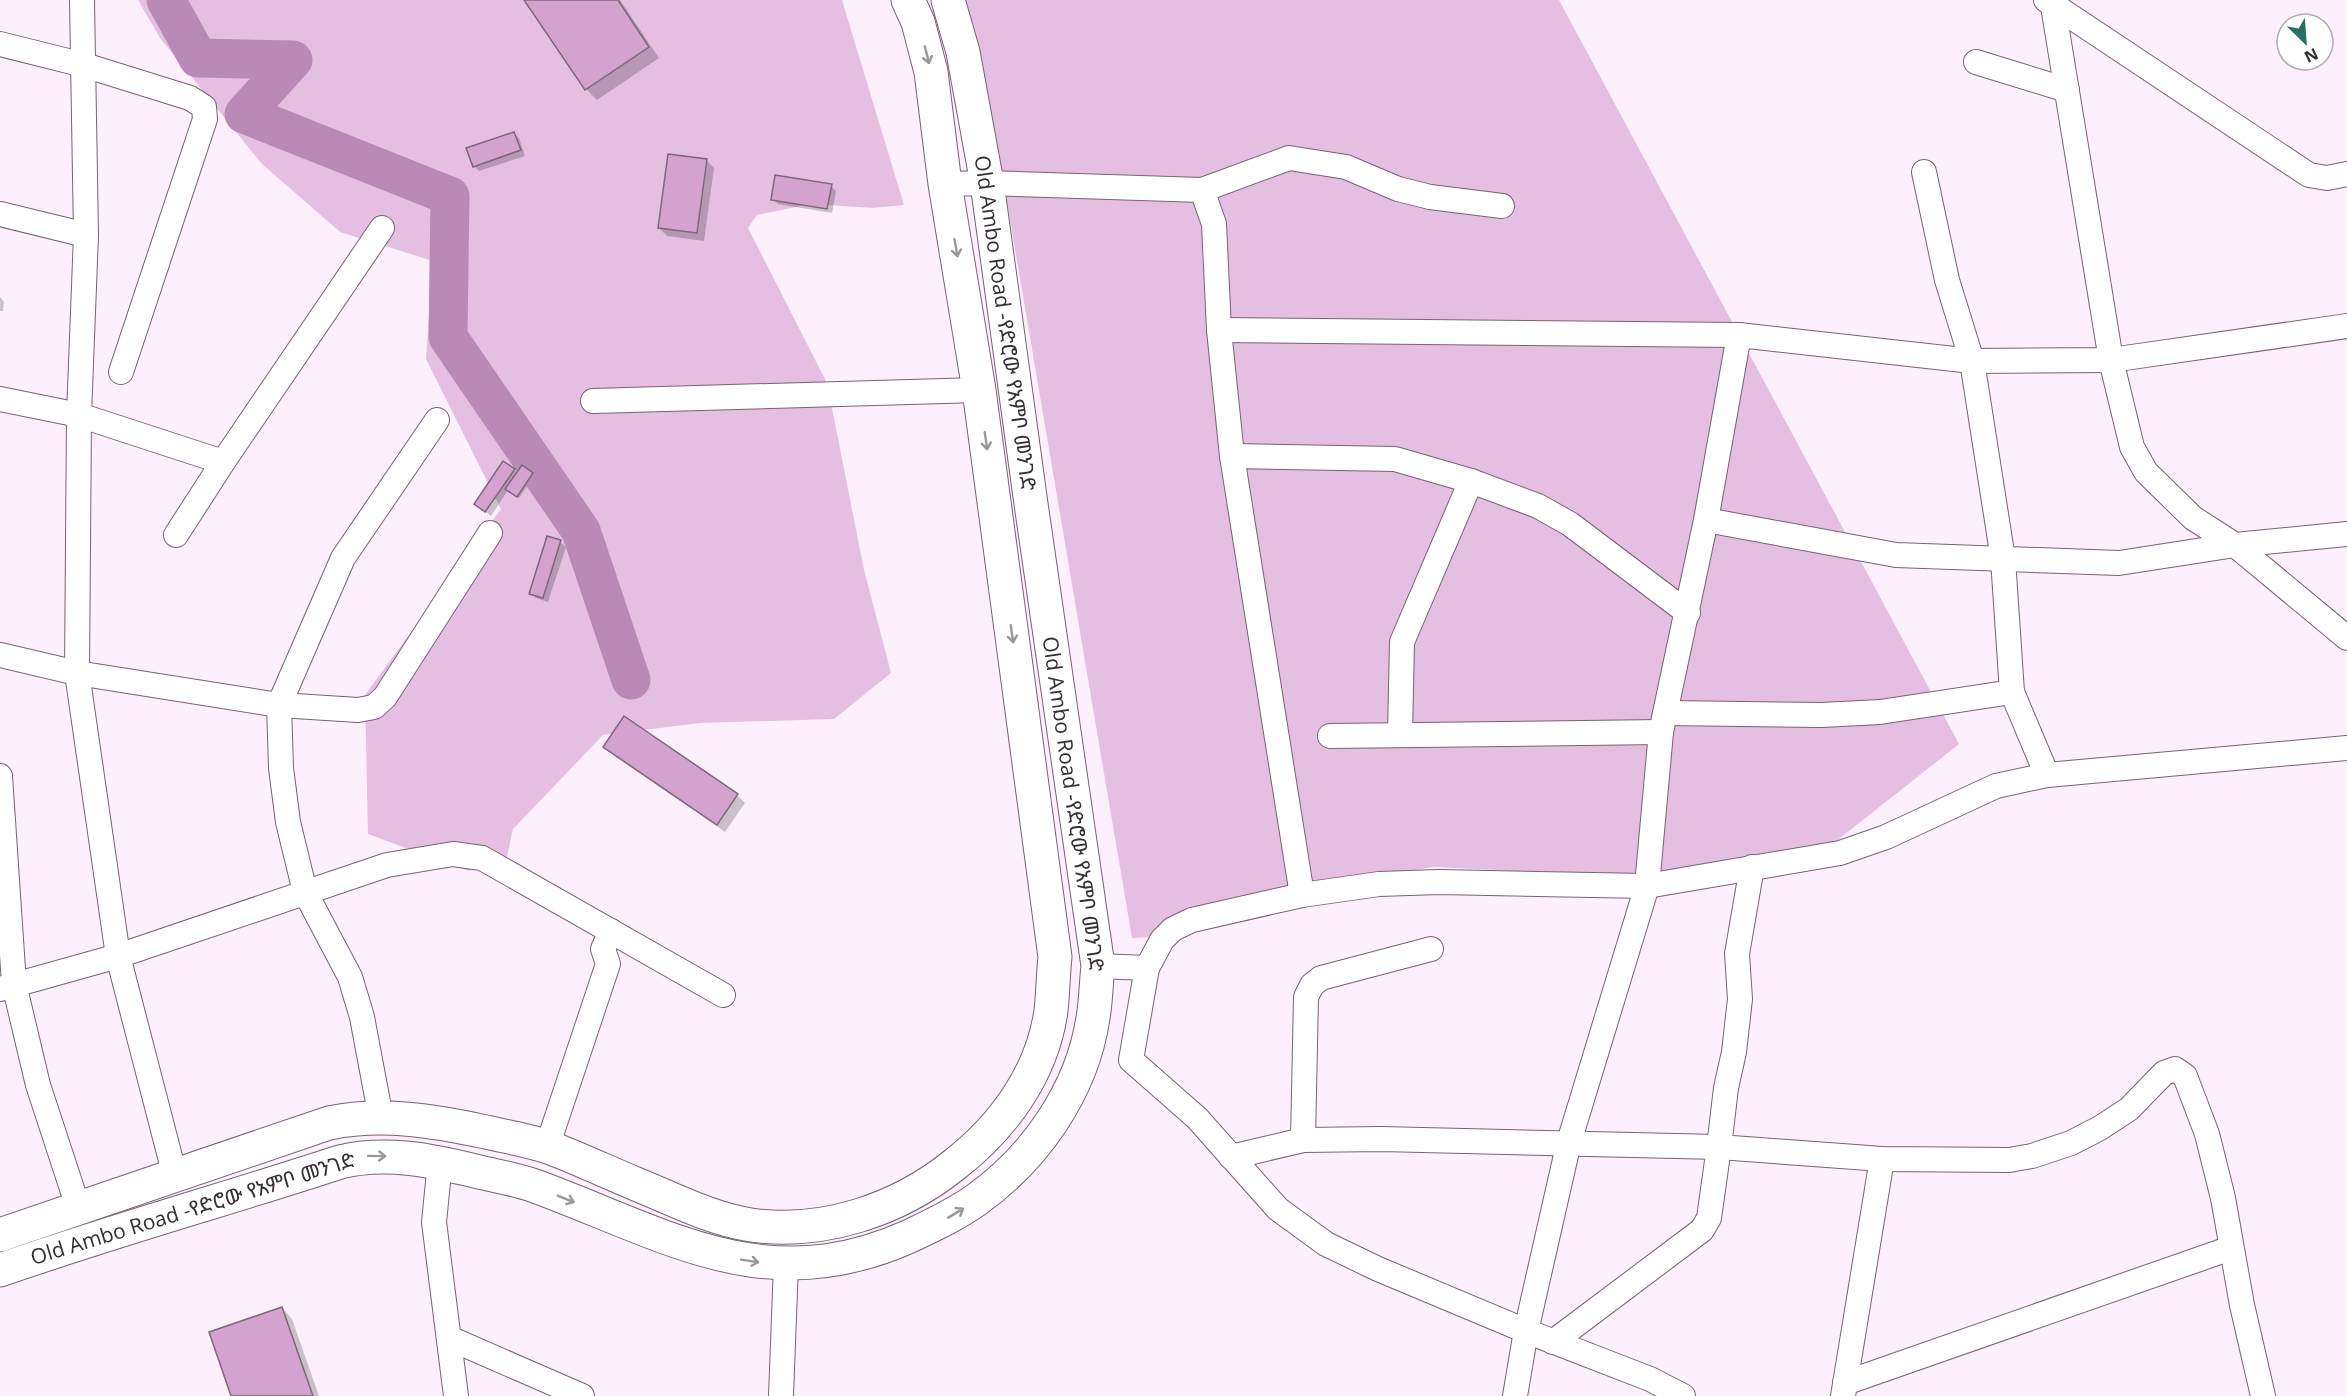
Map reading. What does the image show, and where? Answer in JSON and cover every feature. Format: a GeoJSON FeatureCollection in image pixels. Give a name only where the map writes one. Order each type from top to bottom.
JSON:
{"type":"FeatureCollection","features":[{"type":"Feature","properties":{"kind":"main road","name":"Old Ambo Road -የድሮው የአምቦ መንገድ"},"geometry":{"type":"LineString","coordinates":[[0,1235],[329,1123],[353,1118],[434,1121],[547,1147],[712,1215],[751,1225],[787,1227],[829,1224],[866,1214],[934,1181],[978,1147],[999,1124],[1023,1088],[1037,1060],[1050,1013],[1055,957],[980,390],[945,184],[931,72],[918,22],[909,0]]}},
{"type":"Feature","properties":{"kind":"main road","name":"Old Ambo Road -የድሮው የአምቦ መንገድ"},"geometry":{"type":"LineString","coordinates":[[0,1270],[79,1242],[207,1205],[351,1159],[377,1155],[440,1162],[532,1185],[665,1238],[753,1262],[786,1264],[845,1259],[882,1249],[955,1215],[996,1186],[1024,1159],[1047,1130],[1065,1099],[1083,1058],[1093,1019],[1098,966],[1030,504],[987,183],[963,52],[948,0]]}},
{"type":"Feature","properties":{"kind":"main road"},"geometry":{"type":"LineString","coordinates":[[903,1197],[922,1230]]}},
{"type":"Feature","properties":{"kind":"street"},"geometry":{"type":"LineString","coordinates":[[82,0],[86,235],[79,415],[77,672],[118,956],[145,1051],[175,1176]]}},
{"type":"Feature","properties":{"kind":"street"},"geometry":{"type":"LineString","coordinates":[[2051,2],[2111,360],[2132,447],[2146,472],[2193,518],[2235,545],[2347,638]]}},
{"type":"Feature","properties":{"kind":"street"},"geometry":{"type":"LineString","coordinates":[[2051,2],[2309,175],[2326,178],[2347,174]]}},
{"type":"Feature","properties":{"kind":"street"},"geometry":{"type":"LineString","coordinates":[[0,44],[84,65],[190,98],[204,107],[205,119],[122,372]]}},
{"type":"Feature","properties":{"kind":"street"},"geometry":{"type":"LineString","coordinates":[[1976,62],[2067,90]]}},
{"type":"Feature","properties":{"kind":"street"},"geometry":{"type":"LineString","coordinates":[[945,184],[987,183],[1202,190],[1289,158],[1346,168],[1398,189],[1430,197],[1502,206]]}},
{"type":"Feature","properties":{"kind":"street"},"geometry":{"type":"LineString","coordinates":[[1924,171],[1947,280],[1972,361],[2003,559],[2012,692],[2047,775]]}},
{"type":"Feature","properties":{"kind":"street"},"geometry":{"type":"LineString","coordinates":[[1202,190],[1214,224],[1219,330],[1232,456],[1302,895]]}},
{"type":"Feature","properties":{"kind":"street"},"geometry":{"type":"LineString","coordinates":[[0,214],[86,235]]}},
{"type":"Feature","properties":{"kind":"street"},"geometry":{"type":"LineString","coordinates":[[176,535],[382,228]]}},
{"type":"Feature","properties":{"kind":"street"},"geometry":{"type":"LineString","coordinates":[[1219,330],[1739,335],[1972,361],[2111,360],[2347,326]]}},
{"type":"Feature","properties":{"kind":"street"},"geometry":{"type":"LineString","coordinates":[[1515,1396],[1526,1331],[1569,1142],[1647,886],[1664,722],[1688,613],[1739,335]]}},
{"type":"Feature","properties":{"kind":"street"},"geometry":{"type":"LineString","coordinates":[[593,401],[980,390]]}},
{"type":"Feature","properties":{"kind":"street"},"geometry":{"type":"LineString","coordinates":[[0,399],[79,415],[223,462]]}},
{"type":"Feature","properties":{"kind":"street"},"geometry":{"type":"LineString","coordinates":[[381,1118],[362,1017],[350,976],[305,892],[288,822],[281,768],[279,705],[343,558],[437,420]]}},
{"type":"Feature","properties":{"kind":"street"},"geometry":{"type":"LineString","coordinates":[[1232,456],[1395,459],[1471,481],[1538,506],[1570,524],[1688,613]]}},
{"type":"Feature","properties":{"kind":"street"},"geometry":{"type":"LineString","coordinates":[[1400,734],[1402,642],[1471,481]]}},
{"type":"Feature","properties":{"kind":"street"},"geometry":{"type":"LineString","coordinates":[[1706,520],[1896,555],[2119,563],[2235,545],[2347,534]]}},
{"type":"Feature","properties":{"kind":"street"},"geometry":{"type":"LineString","coordinates":[[0,655],[77,672],[279,705],[358,710],[374,706],[385,697],[490,533]]}},
{"type":"Feature","properties":{"kind":"street"},"geometry":{"type":"LineString","coordinates":[[1330,736],[1880,712],[2012,692]]}},
{"type":"Feature","properties":{"kind":"street"},"geometry":{"type":"LineString","coordinates":[[1683,1396],[1650,1379],[1553,1342],[1378,1269],[1326,1244],[1278,1209],[1197,1118],[1131,1060],[1147,968],[1162,940],[1173,929],[1192,920],[1302,895],[1379,884],[1439,882],[1647,886],[1840,853],[1886,837],[1996,786],[2047,775],[2347,748]]}},
{"type":"Feature","properties":{"kind":"street"},"geometry":{"type":"LineString","coordinates":[[0,776],[7,986],[79,1210]]}},
{"type":"Feature","properties":{"kind":"street"},"geometry":{"type":"LineString","coordinates":[[7,986],[118,956],[387,866],[453,854],[482,858],[723,994]]}},
{"type":"Feature","properties":{"kind":"street"},"geometry":{"type":"LineString","coordinates":[[1553,1342],[1702,1230],[1709,1218],[1726,1088],[1734,1052],[1740,999],[1737,954],[1752,867]]}},
{"type":"Feature","properties":{"kind":"street"},"geometry":{"type":"LineString","coordinates":[[547,1147],[608,964],[603,949],[611,931]]}},
{"type":"Feature","properties":{"kind":"street"},"geometry":{"type":"LineString","coordinates":[[1302,1140],[1306,997],[1311,985],[1321,978],[1431,948]]}},
{"type":"Feature","properties":{"kind":"street"},"geometry":{"type":"LineString","coordinates":[[1098,966],[1147,968]]}},
{"type":"Feature","properties":{"kind":"street"},"geometry":{"type":"LineString","coordinates":[[1231,1157],[1302,1140],[1381,1139],[1719,1147],[1882,1159],[2009,1160],[2032,1156],[2070,1143],[2100,1128],[2129,1109],[2164,1073],[2175,1069],[2185,1076],[2207,1134],[2223,1198],[2231,1248],[2263,1396]]}},
{"type":"Feature","properties":{"kind":"street"},"geometry":{"type":"LineString","coordinates":[[1882,1159],[1844,1390],[2231,1248]]}},
{"type":"Feature","properties":{"kind":"street"},"geometry":{"type":"LineString","coordinates":[[440,1162],[434,1222],[456,1396]]}},
{"type":"Feature","properties":{"kind":"street"},"geometry":{"type":"LineString","coordinates":[[781,1396],[786,1264]]}},
{"type":"Feature","properties":{"kind":"street"},"geometry":{"type":"LineString","coordinates":[[449,1338],[582,1396]]}},
{"type":"Feature","properties":{"kind":"shaded area"},"geometry":{"type":"Polygon","coordinates":[[[138,0],[842,0],[904,205],[873,208],[810,204],[757,215],[748,228],[827,383],[864,570],[891,673],[834,719],[700,723],[603,735],[513,829],[505,866],[468,871],[368,834],[365,695],[501,509],[426,359],[433,261],[340,232],[261,163],[160,38],[138,0]]]}},
{"type":"Feature","properties":{"kind":"shaded area"},"geometry":{"type":"Polygon","coordinates":[[[959,0],[1559,0],[1959,744],[1811,861],[1614,876],[1433,867],[1309,889],[1157,937],[1132,938],[1005,190],[959,0]]]}},
{"type":"Feature","properties":{"kind":"building"},"geometry":{"type":"Polygon","coordinates":[[[524,0],[618,0],[649,47],[585,90],[524,0]]]}},
{"type":"Feature","properties":{"kind":"building"},"geometry":{"type":"Polygon","coordinates":[[[514,132],[521,150],[473,167],[466,148],[514,132]]]}},
{"type":"Feature","properties":{"kind":"building"},"geometry":{"type":"Polygon","coordinates":[[[668,154],[707,159],[697,233],[658,228],[668,154]]]}},
{"type":"Feature","properties":{"kind":"building"},"geometry":{"type":"Polygon","coordinates":[[[775,175],[832,184],[827,209],[771,200],[775,175]]]}},
{"type":"Feature","properties":{"kind":"building"},"geometry":{"type":"Polygon","coordinates":[[[503,461],[515,469],[485,512],[474,504],[503,461]]]}},
{"type":"Feature","properties":{"kind":"building"},"geometry":{"type":"Polygon","coordinates":[[[522,465],[533,473],[517,497],[505,489],[522,465]]]}},
{"type":"Feature","properties":{"kind":"building"},"geometry":{"type":"Polygon","coordinates":[[[547,536],[561,540],[543,598],[529,594],[547,536]]]}},
{"type":"Feature","properties":{"kind":"building"},"geometry":{"type":"Polygon","coordinates":[[[624,716],[738,794],[717,825],[603,747],[624,716]]]}},
{"type":"Feature","properties":{"kind":"building"},"geometry":{"type":"Polygon","coordinates":[[[282,1307],[313,1396],[231,1396],[209,1332],[282,1307]]]}},
{"type":"Feature","properties":{"kind":"waterway"},"geometry":{"type":"LineString","coordinates":[[166,0],[198,58],[293,60],[244,114],[450,196],[448,337],[581,531],[631,680]]}}]}
